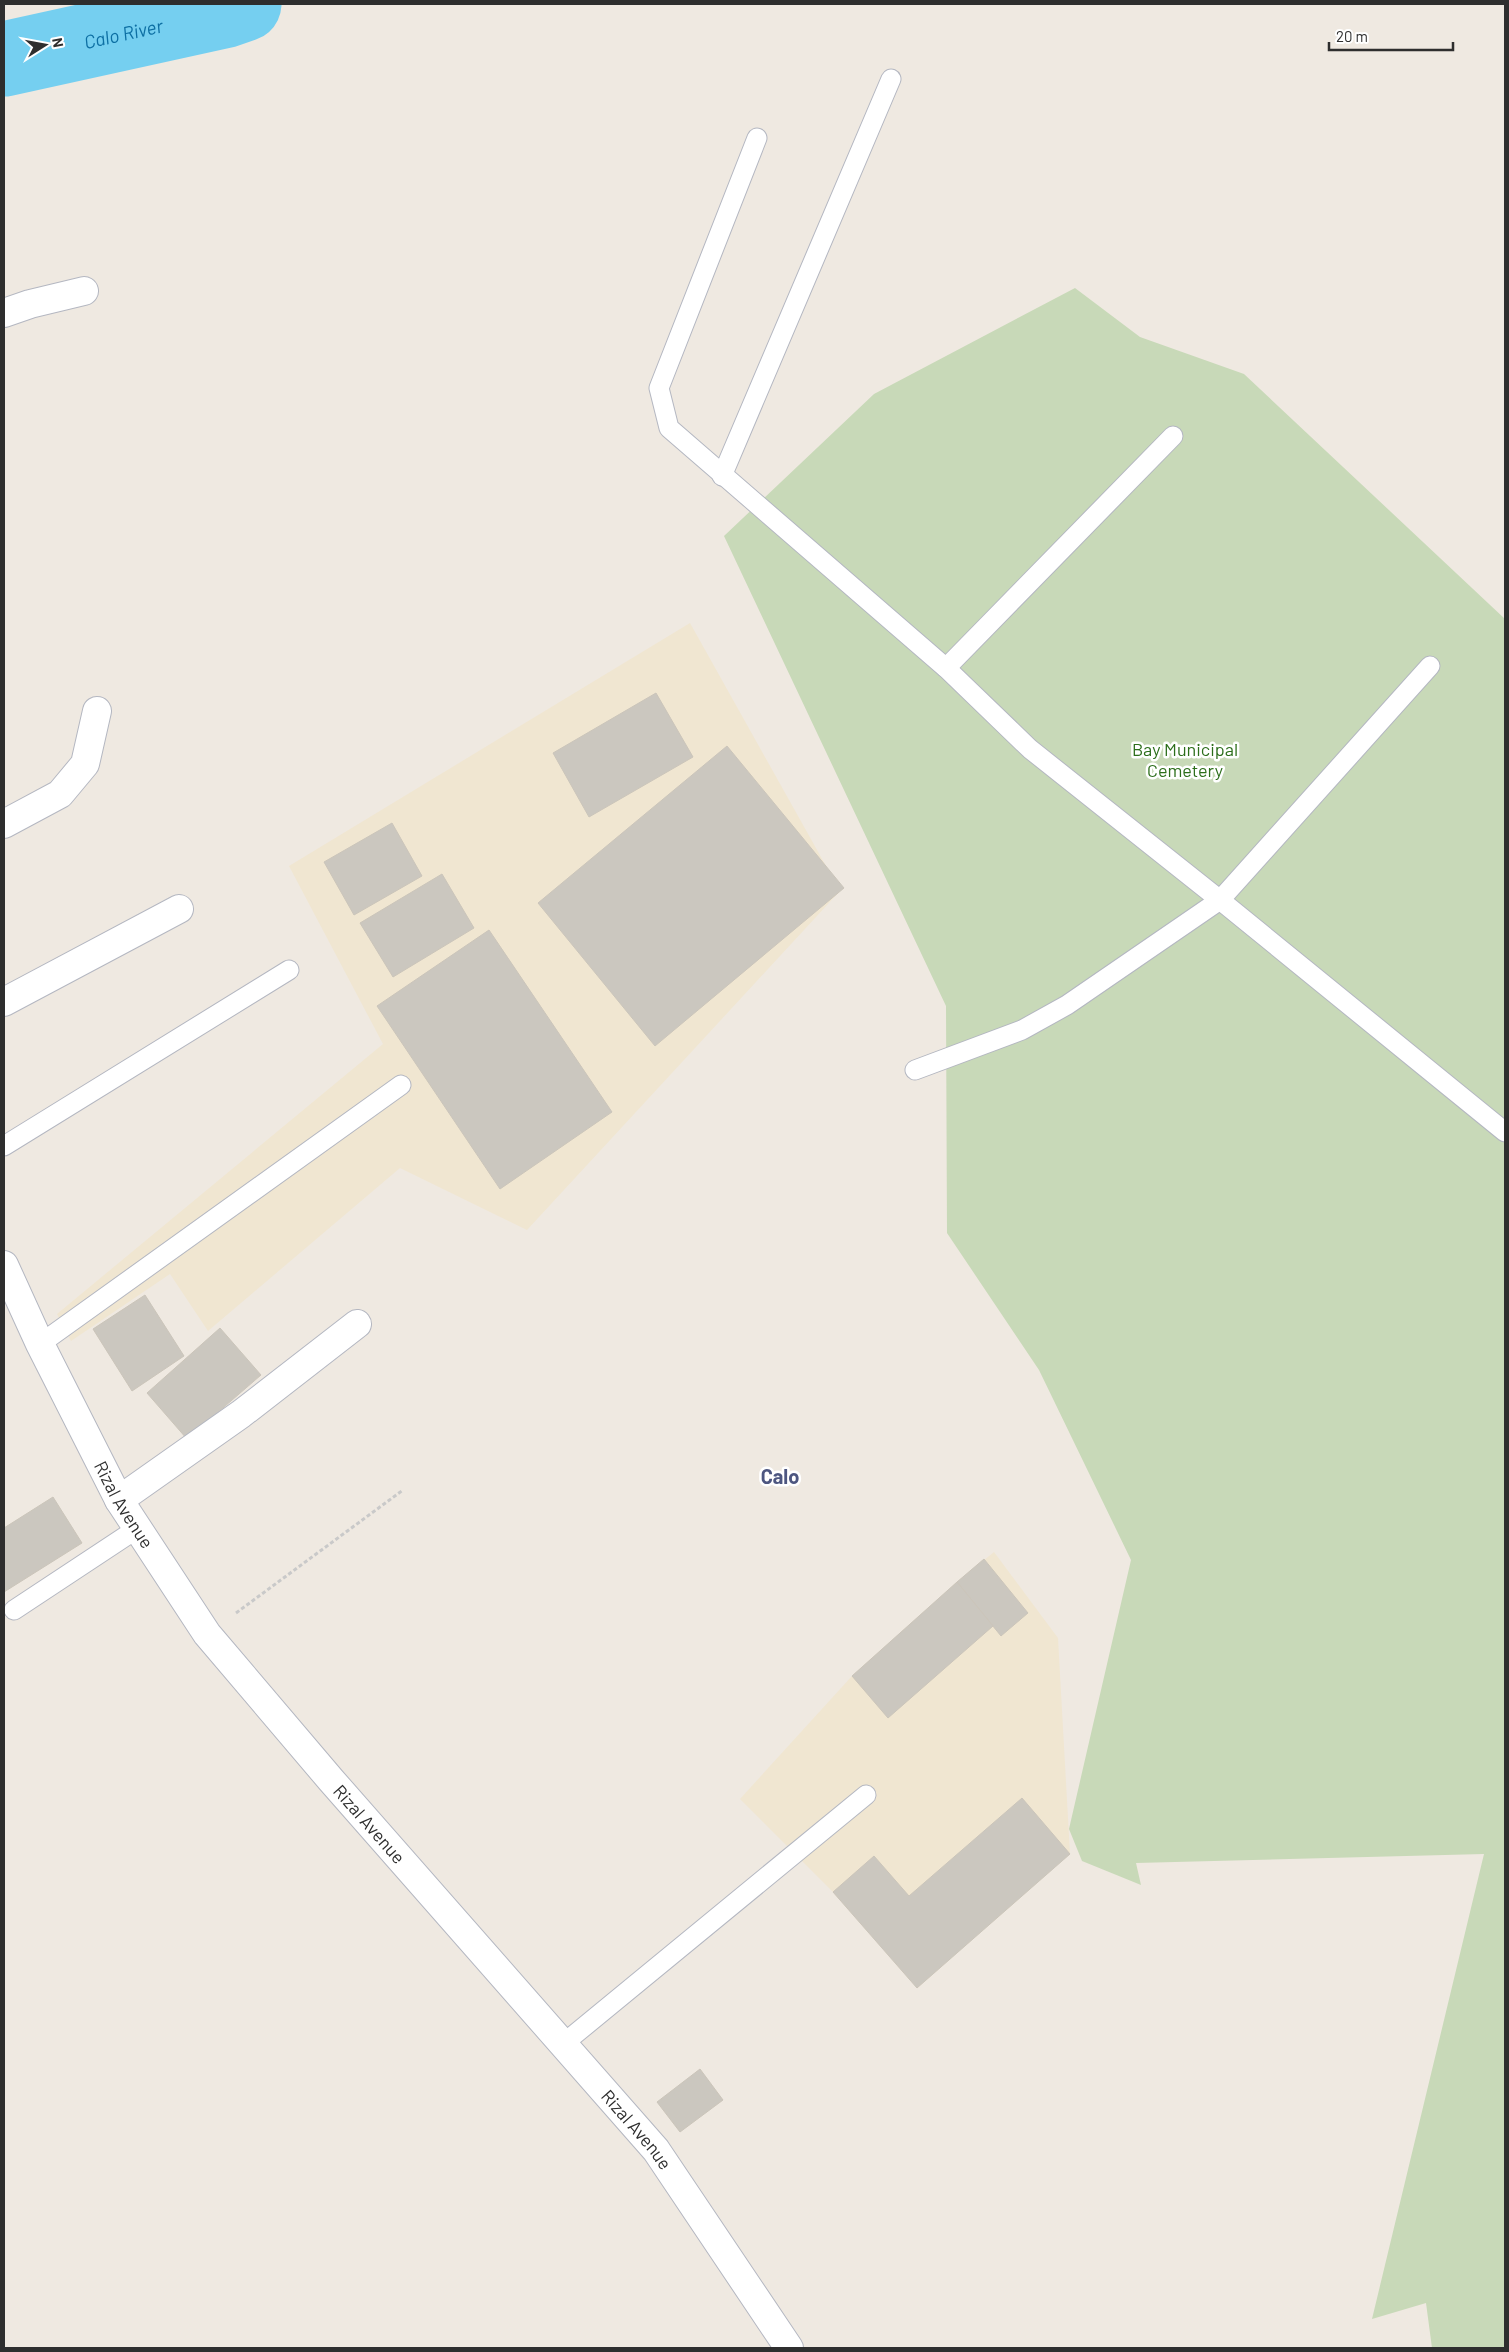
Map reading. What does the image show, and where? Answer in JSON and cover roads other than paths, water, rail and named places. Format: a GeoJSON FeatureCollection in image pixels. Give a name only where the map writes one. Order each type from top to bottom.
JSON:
{"type":"FeatureCollection","features":[{"type":"Feature","properties":{"kind":"main road"},"geometry":{"type":"LineString","coordinates":[[4,313],[30,304],[84,291]]}},
{"type":"Feature","properties":{"kind":"main road"},"geometry":{"type":"LineString","coordinates":[[4,824],[60,794],[85,764],[98,711]]}},
{"type":"Feature","properties":{"kind":"main road"},"geometry":{"type":"LineString","coordinates":[[4,1002],[179,909]]}},
{"type":"Feature","properties":{"kind":"main road","name":"Rizal Avenue"},"geometry":{"type":"LineString","coordinates":[[4,1265],[40,1344],[119,1500],[207,1634],[331,1780],[656,2150],[789,2348]]}},
{"type":"Feature","properties":{"kind":"main road"},"geometry":{"type":"LineString","coordinates":[[119,1500],[241,1414],[358,1324]]}},
{"type":"Feature","properties":{"kind":"lane"},"geometry":{"type":"LineString","coordinates":[[722,476],[891,79]]}},
{"type":"Feature","properties":{"kind":"lane"},"geometry":{"type":"LineString","coordinates":[[756,138],[659,388],[669,428],[722,476],[946,668],[1030,749],[1220,900],[1505,1132]]}},
{"type":"Feature","properties":{"kind":"lane"},"geometry":{"type":"LineString","coordinates":[[946,668],[1173,436]]}},
{"type":"Feature","properties":{"kind":"lane"},"geometry":{"type":"LineString","coordinates":[[914,1070],[1022,1030],[1052,1013],[1220,900],[1430,666]]}},
{"type":"Feature","properties":{"kind":"lane"},"geometry":{"type":"LineString","coordinates":[[4,1146],[289,970]]}},
{"type":"Feature","properties":{"kind":"lane"},"geometry":{"type":"LineString","coordinates":[[40,1344],[401,1085]]}},
{"type":"Feature","properties":{"kind":"lane"},"geometry":{"type":"LineString","coordinates":[[14,1610],[138,1528]]}},
{"type":"Feature","properties":{"kind":"lane"},"geometry":{"type":"LineString","coordinates":[[563,2044],[866,1795]]}},
{"type":"Feature","properties":{"kind":"waterway","name":"Calo River"},"geometry":{"type":"LineString","coordinates":[[4,59],[227,10],[244,4]]}},
{"type":"Feature","properties":{"kind":"district","name":"Calo"},"geometry":{"type":"Point","coordinates":[780,1476]}},
{"type":"Feature","properties":{"kind":"park label","name":"Bay Municipal Cemetery"},"geometry":{"type":"Point","coordinates":[1185,760]}}]}
